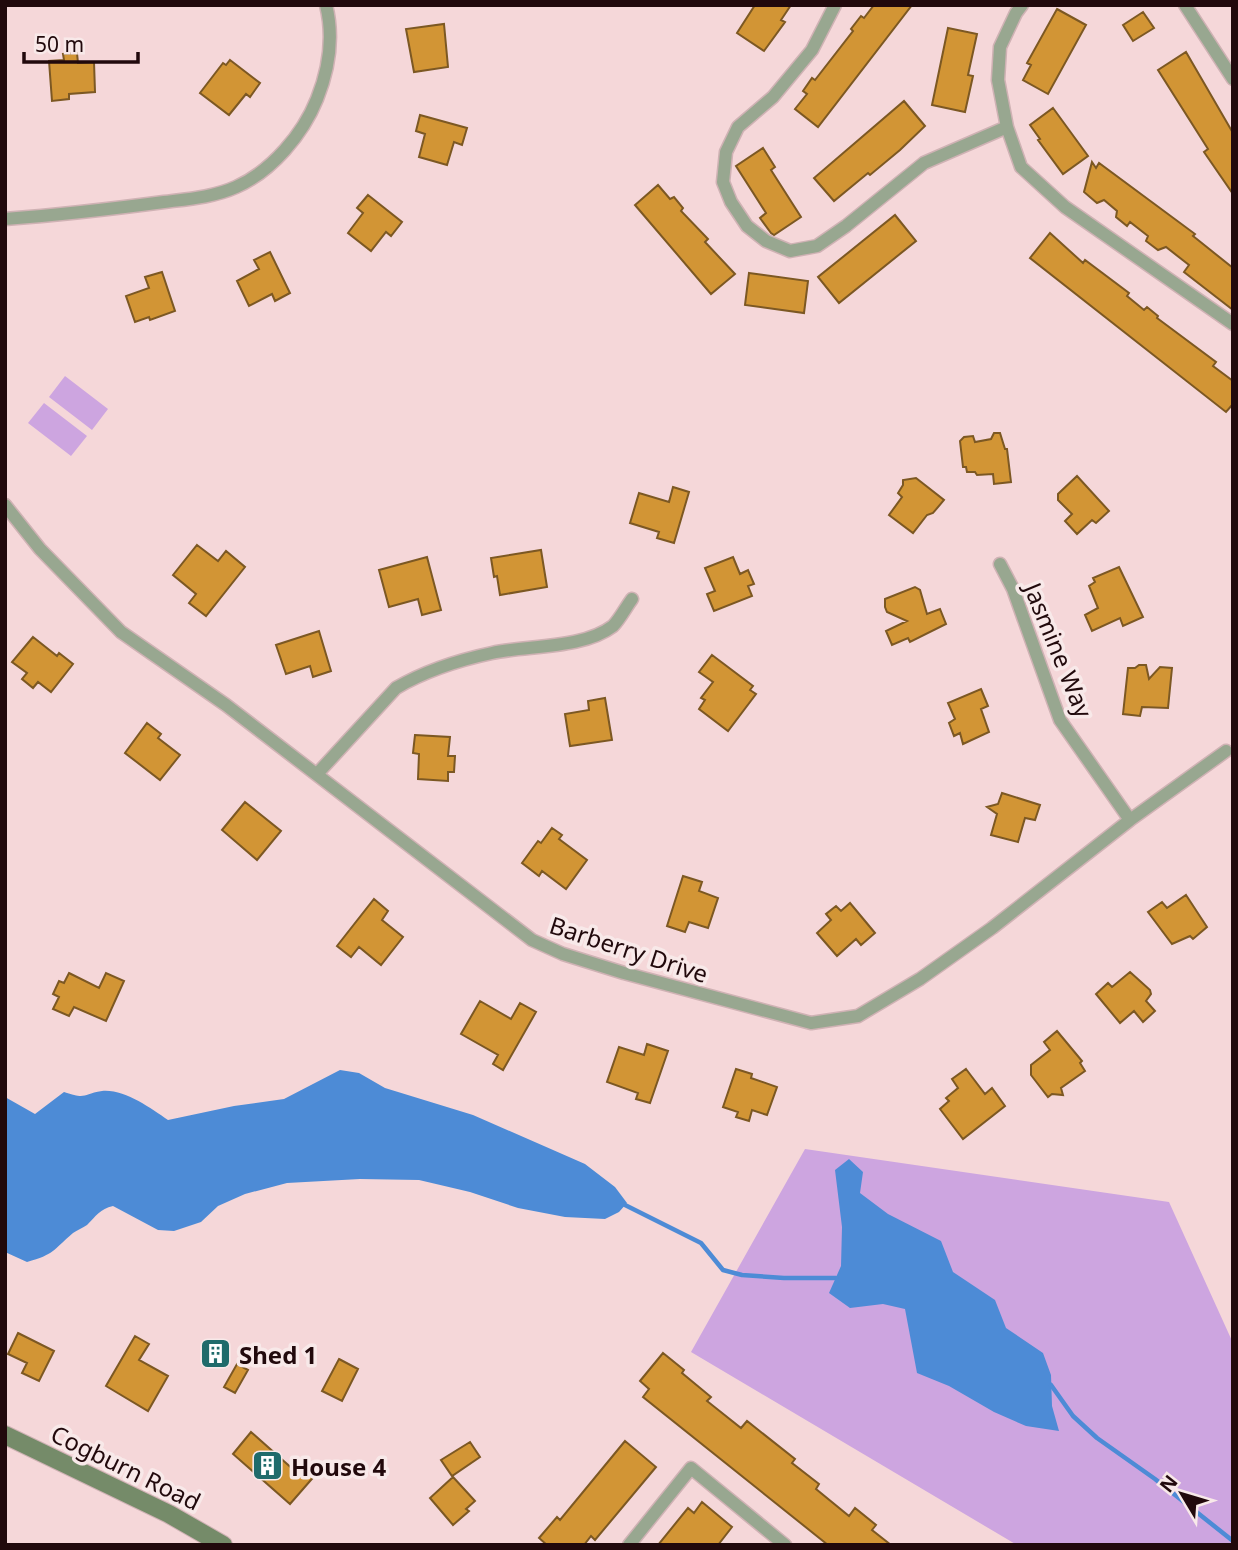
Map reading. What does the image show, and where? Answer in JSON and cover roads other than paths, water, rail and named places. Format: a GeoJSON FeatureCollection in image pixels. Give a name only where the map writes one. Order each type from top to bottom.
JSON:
{"type":"FeatureCollection","features":[{"type":"Feature","properties":{"kind":"street"},"geometry":{"type":"LineString","coordinates":[[5,219],[99,211],[215,195],[256,176],[289,144],[314,106],[328,63],[330,40],[326,5]]}},
{"type":"Feature","properties":{"kind":"street"},"geometry":{"type":"LineString","coordinates":[[835,5],[812,50],[773,97],[738,127],[726,152],[723,182],[731,202],[747,226],[766,241],[790,251],[817,246],[924,163],[1007,127]]}},
{"type":"Feature","properties":{"kind":"street"},"geometry":{"type":"LineString","coordinates":[[1022,5],[1000,47],[998,80],[1007,127],[1021,167],[1065,207],[1233,324]]}},
{"type":"Feature","properties":{"kind":"street"},"geometry":{"type":"LineString","coordinates":[[1185,5],[1233,79]]}},
{"type":"Feature","properties":{"kind":"street","name":"Barberry Drive"},"geometry":{"type":"LineString","coordinates":[[5,505],[40,549],[121,632],[226,705],[532,940],[563,954],[624,974],[811,1023],[858,1016],[920,979],[1226,751]]}},
{"type":"Feature","properties":{"kind":"street","name":"Jasmine Way"},"geometry":{"type":"LineString","coordinates":[[1000,564],[1013,589],[1060,720],[1130,820]]}},
{"type":"Feature","properties":{"kind":"street"},"geometry":{"type":"LineString","coordinates":[[317,774],[396,688],[410,680],[432,670],[493,653],[581,641],[613,625],[632,600]]}},
{"type":"Feature","properties":{"kind":"street","name":"Cogburn Road"},"geometry":{"type":"LineString","coordinates":[[5,1435],[169,1514],[223,1545]]}},
{"type":"Feature","properties":{"kind":"street"},"geometry":{"type":"LineString","coordinates":[[629,1545],[691,1468],[785,1545]]}},
{"type":"Feature","properties":{"kind":"water"},"geometry":{"type":"Polygon","coordinates":[[[340,1070],[359,1073],[385,1088],[473,1115],[585,1164],[615,1187],[627,1203],[619,1212],[605,1219],[565,1217],[518,1208],[470,1192],[419,1180],[360,1179],[287,1183],[245,1194],[218,1206],[201,1222],[174,1231],[158,1230],[113,1206],[101,1211],[87,1225],[43,1257],[27,1262],[5,1252],[5,1097],[35,1114],[64,1092],[81,1096],[111,1091],[137,1100],[168,1120],[284,1099],[340,1070]]]}},
{"type":"Feature","properties":{"kind":"water"},"geometry":{"type":"Polygon","coordinates":[[[849,1159],[863,1172],[860,1193],[888,1214],[941,1241],[953,1272],[995,1300],[1006,1328],[1043,1353],[1051,1375],[1052,1406],[1059,1431],[1026,1426],[994,1412],[949,1386],[917,1373],[905,1309],[883,1304],[850,1308],[829,1293],[841,1266],[842,1227],[835,1170],[849,1159]]]}},
{"type":"Feature","properties":{"kind":"waterway"},"geometry":{"type":"LineString","coordinates":[[625,1205],[701,1243],[723,1270],[742,1275],[784,1278],[836,1278]]}},
{"type":"Feature","properties":{"kind":"waterway"},"geometry":{"type":"LineString","coordinates":[[1051,1385],[1073,1416],[1097,1438],[1155,1479],[1233,1541]]}},
{"type":"Feature","properties":{"kind":"place","name":"Shed 1"},"geometry":{"type":"Point","coordinates":[216,1354]}},
{"type":"Feature","properties":{"kind":"place","name":"House 4"},"geometry":{"type":"Point","coordinates":[268,1466]}}]}
